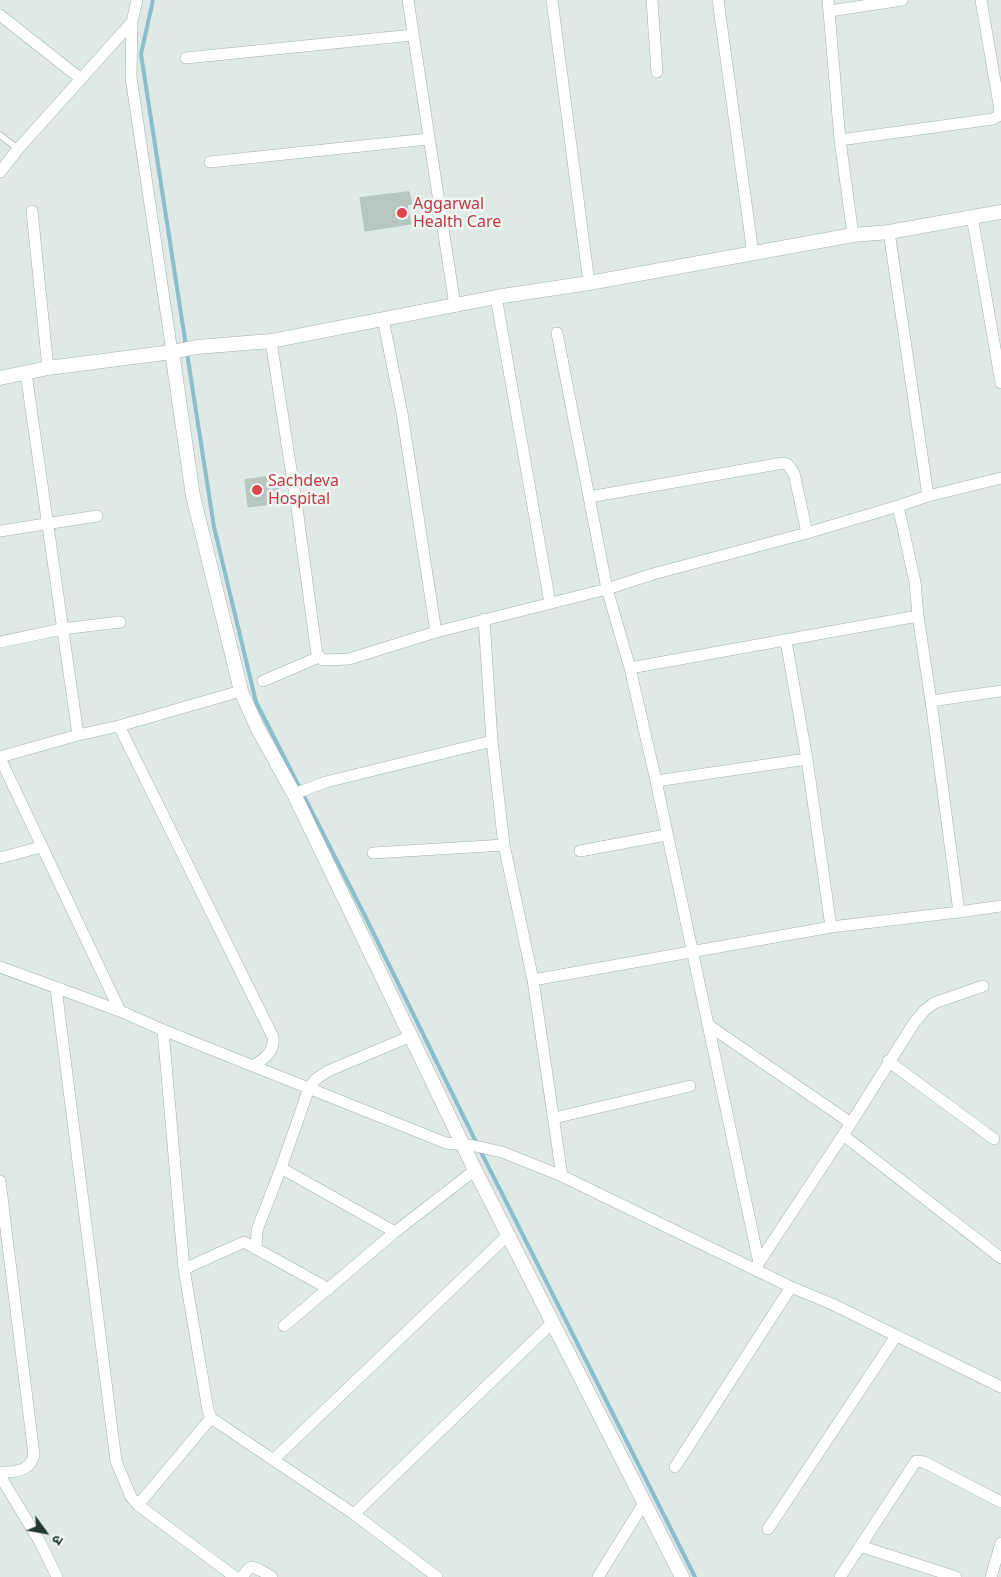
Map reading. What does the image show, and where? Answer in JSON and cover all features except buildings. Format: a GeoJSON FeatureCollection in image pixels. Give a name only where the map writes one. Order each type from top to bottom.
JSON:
{"type":"FeatureCollection","features":[{"type":"Feature","properties":{"kind":"street"},"geometry":{"type":"LineString","coordinates":[[137,0],[132,22],[131,77],[176,351],[193,496],[241,690],[257,727],[297,793],[411,1036],[470,1146],[475,1170],[682,1577]]}},
{"type":"Feature","properties":{"kind":"street"},"geometry":{"type":"LineString","coordinates":[[408,0],[454,306]]}},
{"type":"Feature","properties":{"kind":"street"},"geometry":{"type":"LineString","coordinates":[[552,0],[589,283]]}},
{"type":"Feature","properties":{"kind":"street"},"geometry":{"type":"LineString","coordinates":[[652,0],[657,72]]}},
{"type":"Feature","properties":{"kind":"street"},"geometry":{"type":"LineString","coordinates":[[718,0],[753,254]]}},
{"type":"Feature","properties":{"kind":"street"},"geometry":{"type":"LineString","coordinates":[[853,235],[840,140],[829,6],[902,0]]}},
{"type":"Feature","properties":{"kind":"street"},"geometry":{"type":"LineString","coordinates":[[840,140],[993,119],[998,116],[1000,110],[981,0]]}},
{"type":"Feature","properties":{"kind":"street"},"geometry":{"type":"LineString","coordinates":[[0,16],[80,79]]}},
{"type":"Feature","properties":{"kind":"street"},"geometry":{"type":"LineString","coordinates":[[0,172],[18,149],[132,22]]}},
{"type":"Feature","properties":{"kind":"street"},"geometry":{"type":"LineString","coordinates":[[186,58],[413,35]]}},
{"type":"Feature","properties":{"kind":"street"},"geometry":{"type":"LineString","coordinates":[[210,162],[428,139]]}},
{"type":"Feature","properties":{"kind":"street"},"geometry":{"type":"LineString","coordinates":[[32,212],[48,368]]}},
{"type":"Feature","properties":{"kind":"street"},"geometry":{"type":"LineString","coordinates":[[0,378],[48,368],[197,347],[271,341],[496,297],[589,283],[853,235],[889,232],[1001,212]]}},
{"type":"Feature","properties":{"kind":"street"},"geometry":{"type":"LineString","coordinates":[[972,216],[1001,383]]}},
{"type":"Feature","properties":{"kind":"street"},"geometry":{"type":"LineString","coordinates":[[889,232],[928,496]]}},
{"type":"Feature","properties":{"kind":"street"},"geometry":{"type":"LineString","coordinates":[[496,297],[550,603]]}},
{"type":"Feature","properties":{"kind":"street"},"geometry":{"type":"LineString","coordinates":[[383,320],[402,413],[436,632]]}},
{"type":"Feature","properties":{"kind":"street"},"geometry":{"type":"LineString","coordinates":[[557,333],[607,589],[630,668],[656,781],[757,1266]]}},
{"type":"Feature","properties":{"kind":"street"},"geometry":{"type":"LineString","coordinates":[[271,341],[315,641],[319,657]]}},
{"type":"Feature","properties":{"kind":"street"},"geometry":{"type":"LineString","coordinates":[[26,373],[78,735]]}},
{"type":"Feature","properties":{"kind":"street"},"geometry":{"type":"LineString","coordinates":[[589,497],[783,463],[787,464],[794,473],[807,533]]}},
{"type":"Feature","properties":{"kind":"street"},"geometry":{"type":"LineString","coordinates":[[263,681],[319,657],[328,660],[349,659],[436,632],[607,589],[653,574],[807,533],[928,496],[1001,478]]}},
{"type":"Feature","properties":{"kind":"street"},"geometry":{"type":"LineString","coordinates":[[898,506],[915,582],[918,616],[932,702],[959,912]]}},
{"type":"Feature","properties":{"kind":"street"},"geometry":{"type":"LineString","coordinates":[[0,531],[97,516]]}},
{"type":"Feature","properties":{"kind":"street"},"geometry":{"type":"LineString","coordinates":[[630,668],[918,616]]}},
{"type":"Feature","properties":{"kind":"street"},"geometry":{"type":"LineString","coordinates":[[484,620],[492,741],[504,845],[533,980],[562,1176]]}},
{"type":"Feature","properties":{"kind":"street"},"geometry":{"type":"LineString","coordinates":[[0,642],[62,629],[120,622]]}},
{"type":"Feature","properties":{"kind":"street"},"geometry":{"type":"LineString","coordinates":[[786,641],[807,759],[831,927]]}},
{"type":"Feature","properties":{"kind":"street"},"geometry":{"type":"LineString","coordinates":[[120,1011],[0,757],[78,735],[119,726],[241,690]]}},
{"type":"Feature","properties":{"kind":"street"},"geometry":{"type":"LineString","coordinates":[[932,702],[1001,691]]}},
{"type":"Feature","properties":{"kind":"street"},"geometry":{"type":"LineString","coordinates":[[119,726],[272,1037],[274,1043],[270,1053],[253,1066]]}},
{"type":"Feature","properties":{"kind":"street"},"geometry":{"type":"LineString","coordinates":[[297,793],[326,782],[492,741]]}},
{"type":"Feature","properties":{"kind":"street"},"geometry":{"type":"LineString","coordinates":[[656,781],[807,759]]}},
{"type":"Feature","properties":{"kind":"street"},"geometry":{"type":"LineString","coordinates":[[580,851],[666,835]]}},
{"type":"Feature","properties":{"kind":"street"},"geometry":{"type":"LineString","coordinates":[[373,853],[504,845]]}},
{"type":"Feature","properties":{"kind":"street"},"geometry":{"type":"LineString","coordinates":[[0,858],[41,847]]}},
{"type":"Feature","properties":{"kind":"street"},"geometry":{"type":"LineString","coordinates":[[533,980],[831,927],[1001,906]]}},
{"type":"Feature","properties":{"kind":"street"},"geometry":{"type":"LineString","coordinates":[[0,967],[120,1011],[446,1143],[502,1152],[562,1176],[757,1266],[791,1287],[832,1304],[1001,1387]]}},
{"type":"Feature","properties":{"kind":"street"},"geometry":{"type":"LineString","coordinates":[[757,1266],[843,1135],[888,1062],[924,1011],[934,1003],[983,986]]}},
{"type":"Feature","properties":{"kind":"street"},"geometry":{"type":"LineString","coordinates":[[56,988],[116,1461],[131,1496],[138,1504],[235,1577]]}},
{"type":"Feature","properties":{"kind":"street"},"geometry":{"type":"LineString","coordinates":[[708,1025],[850,1123]]}},
{"type":"Feature","properties":{"kind":"street"},"geometry":{"type":"LineString","coordinates":[[163,1030],[184,1269],[208,1410],[211,1418],[354,1514],[437,1577]]}},
{"type":"Feature","properties":{"kind":"street"},"geometry":{"type":"LineString","coordinates":[[256,1249],[257,1230],[309,1088],[320,1076],[328,1071],[411,1036]]}},
{"type":"Feature","properties":{"kind":"street"},"geometry":{"type":"LineString","coordinates":[[888,1062],[994,1139]]}},
{"type":"Feature","properties":{"kind":"street"},"geometry":{"type":"LineString","coordinates":[[554,1118],[690,1086]]}},
{"type":"Feature","properties":{"kind":"street"},"geometry":{"type":"LineString","coordinates":[[843,1135],[1001,1258]]}},
{"type":"Feature","properties":{"kind":"street"},"geometry":{"type":"LineString","coordinates":[[281,1168],[395,1232]]}},
{"type":"Feature","properties":{"kind":"street"},"geometry":{"type":"LineString","coordinates":[[284,1326],[395,1232],[475,1170]]}},
{"type":"Feature","properties":{"kind":"street"},"geometry":{"type":"LineString","coordinates":[[0,1181],[34,1455],[30,1465],[25,1469],[0,1475],[40,1542],[57,1577]]}},
{"type":"Feature","properties":{"kind":"street"},"geometry":{"type":"LineString","coordinates":[[273,1460],[508,1235]]}},
{"type":"Feature","properties":{"kind":"street"},"geometry":{"type":"LineString","coordinates":[[184,1269],[244,1242],[329,1289]]}},
{"type":"Feature","properties":{"kind":"street"},"geometry":{"type":"LineString","coordinates":[[675,1467],[791,1287]]}},
{"type":"Feature","properties":{"kind":"street"},"geometry":{"type":"LineString","coordinates":[[354,1514],[552,1322]]}},
{"type":"Feature","properties":{"kind":"street"},"geometry":{"type":"LineString","coordinates":[[768,1529],[896,1336]]}},
{"type":"Feature","properties":{"kind":"street"},"geometry":{"type":"LineString","coordinates":[[138,1504],[211,1418]]}},
{"type":"Feature","properties":{"kind":"street"},"geometry":{"type":"LineString","coordinates":[[840,1577],[916,1461],[924,1462],[1001,1502]]}},
{"type":"Feature","properties":{"kind":"street"},"geometry":{"type":"LineString","coordinates":[[598,1577],[644,1503]]}},
{"type":"Feature","properties":{"kind":"street"},"geometry":{"type":"LineString","coordinates":[[991,1577],[1001,1543]]}},
{"type":"Feature","properties":{"kind":"street"},"geometry":{"type":"LineString","coordinates":[[860,1546],[956,1577]]}},
{"type":"Feature","properties":{"kind":"street"},"geometry":{"type":"LineString","coordinates":[[242,1577],[252,1567],[272,1577]]}},
{"type":"Feature","properties":{"kind":"lane"},"geometry":{"type":"LineString","coordinates":[[0,135],[18,149]]}},
{"type":"Feature","properties":{"kind":"waterway"},"geometry":{"type":"LineString","coordinates":[[153,0],[141,54],[186,346]]}},
{"type":"Feature","properties":{"kind":"waterway"},"geometry":{"type":"LineString","coordinates":[[187,353],[214,527],[256,702],[365,916],[477,1144]]}},
{"type":"Feature","properties":{"kind":"waterway"},"geometry":{"type":"LineString","coordinates":[[480,1150],[695,1577]]}},
{"type":"Feature","properties":{"kind":"place","name":"Aggarwal Health Care"},"geometry":{"type":"Point","coordinates":[402,213]}},
{"type":"Feature","properties":{"kind":"place","name":"Sachdeva Hospital"},"geometry":{"type":"Point","coordinates":[257,490]}}]}
